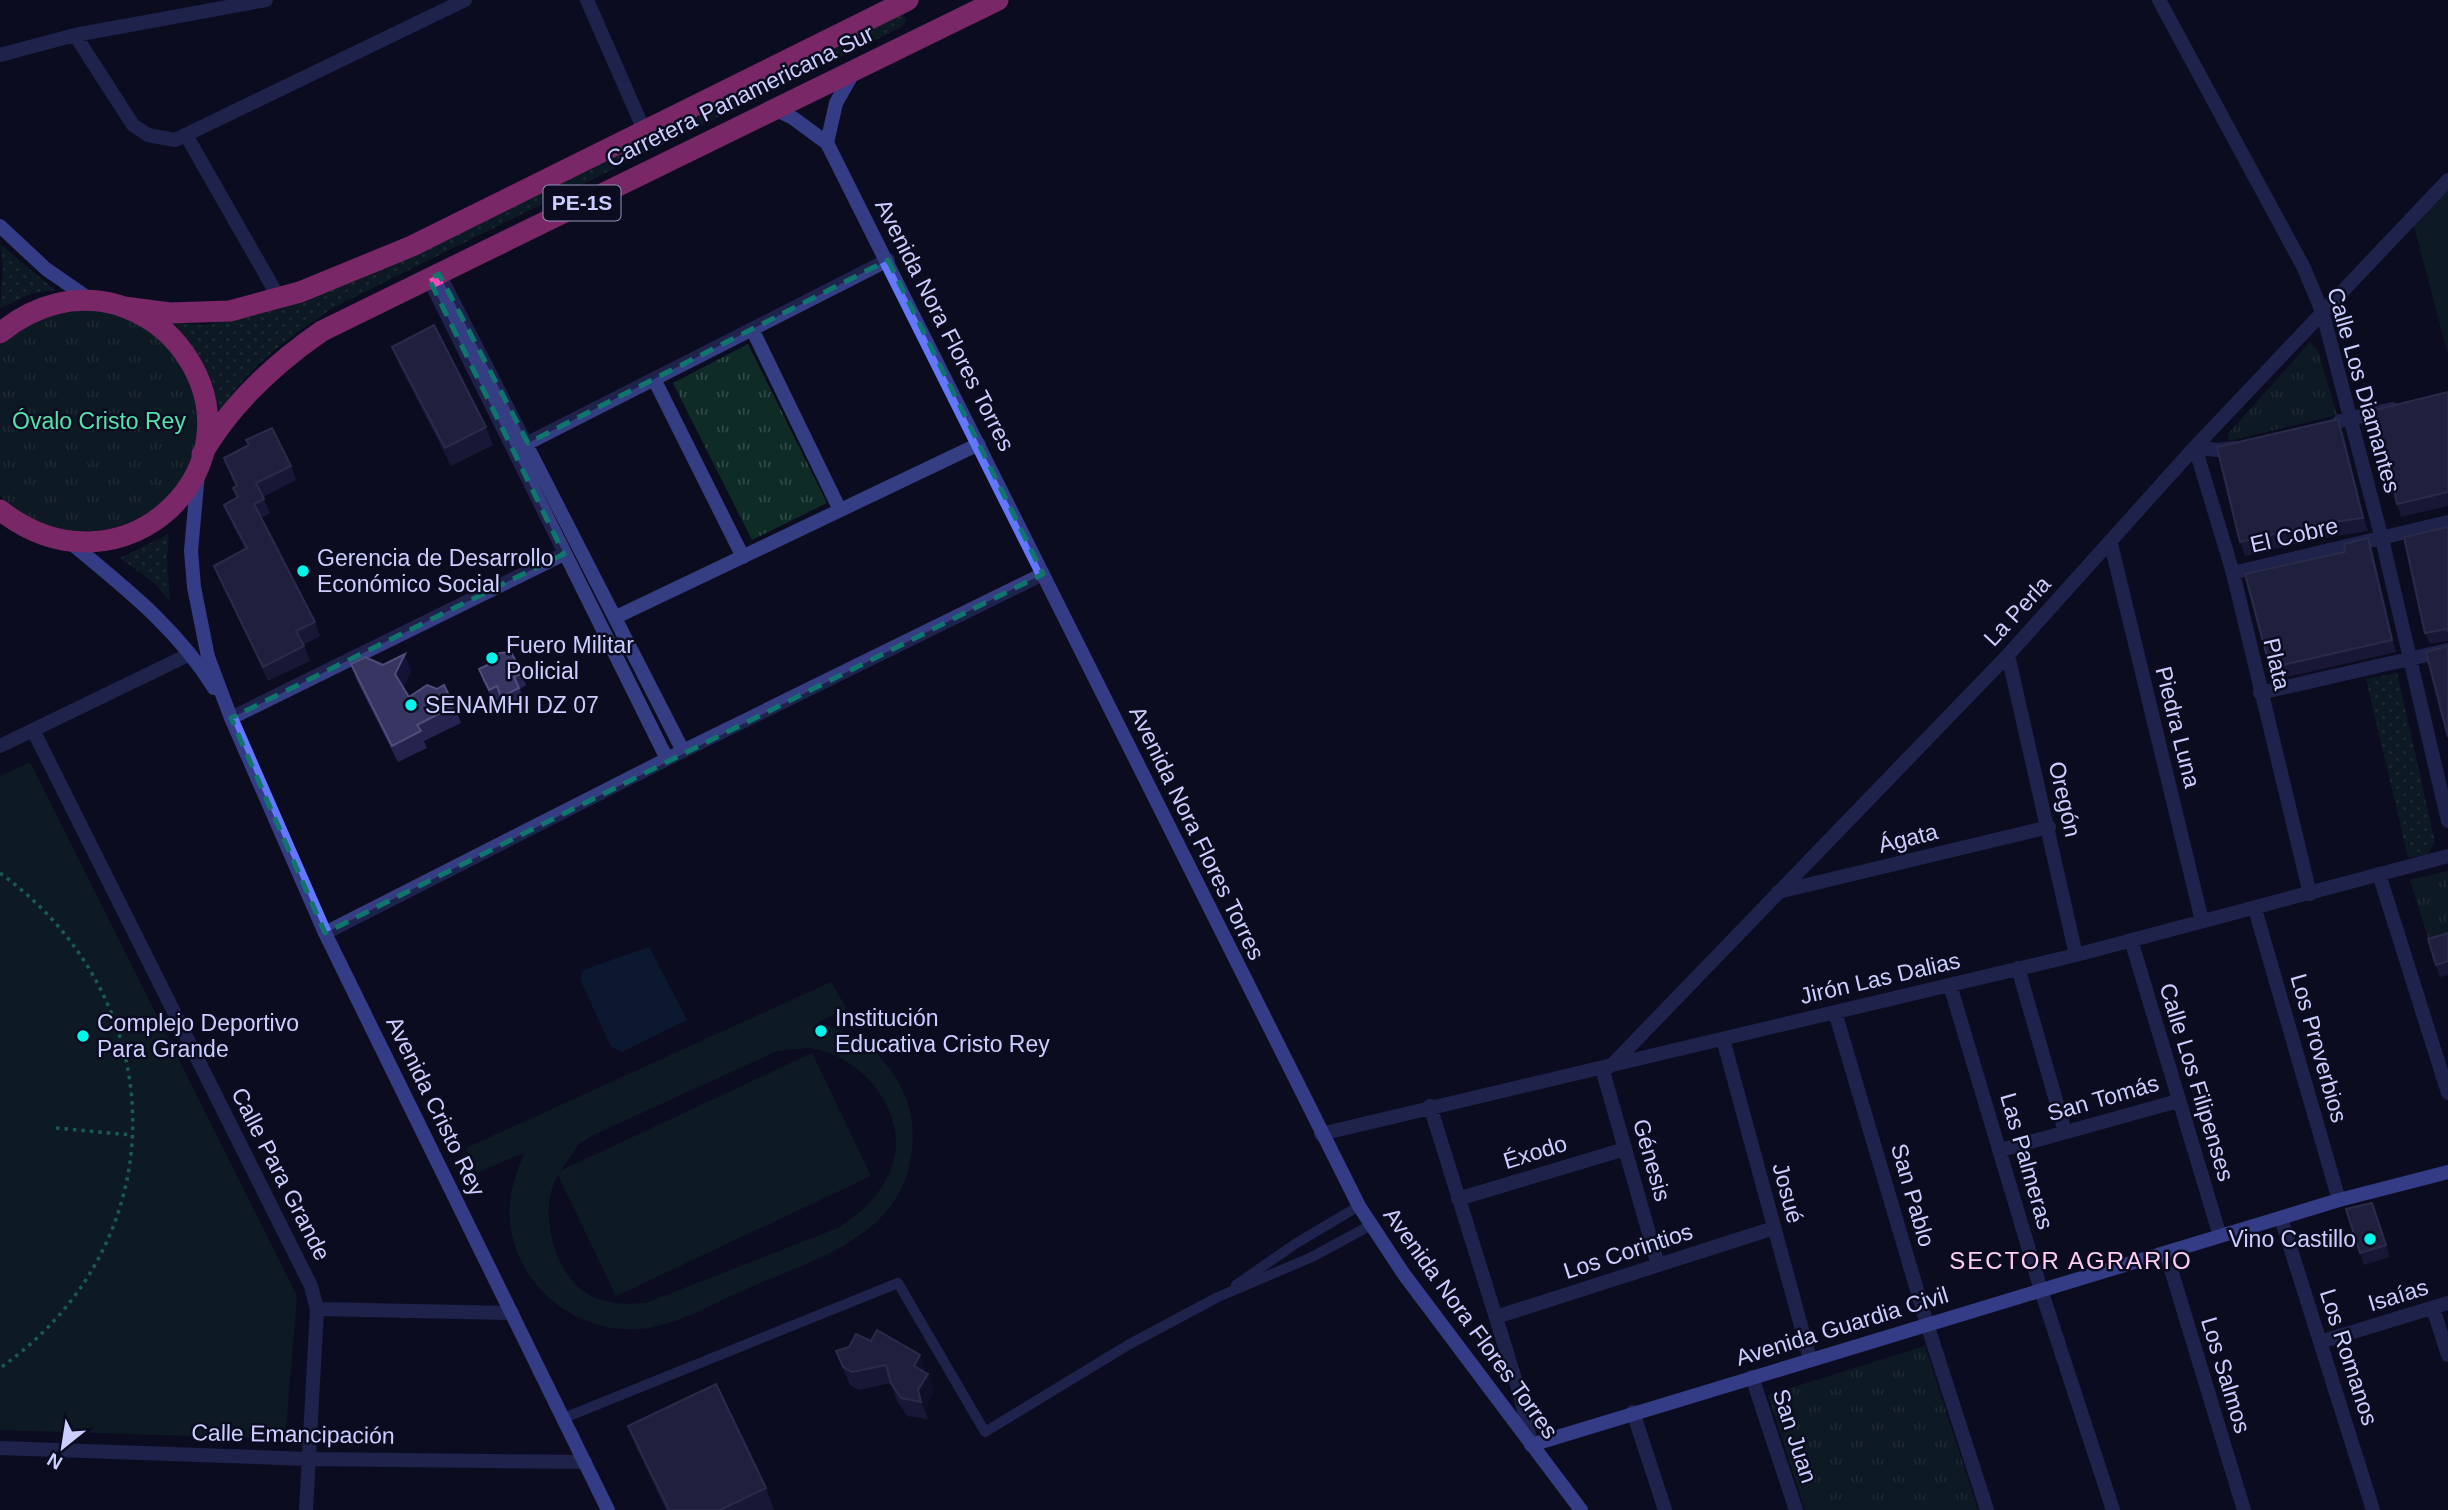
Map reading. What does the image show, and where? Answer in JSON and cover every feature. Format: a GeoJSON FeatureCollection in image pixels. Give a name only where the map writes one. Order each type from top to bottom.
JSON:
{"type":"FeatureCollection","features":[{"type":"Feature","properties":{"kind":"highway","name":"Carretera Panamericana Sur"},"geometry":{"type":"LineString","coordinates":[[124,307],[170,313],[219,312],[279,298],[412,246],[910,0]]}},
{"type":"Feature","properties":{"kind":"highway"},"geometry":{"type":"LineString","coordinates":[[910,0],[927,34]]}},
{"type":"Feature","properties":{"kind":"highway","name":"Carretera Panamericana Sur"},"geometry":{"type":"LineString","coordinates":[[201,459],[214,435],[251,388],[296,349],[322,331],[998,0]]}},
{"type":"Feature","properties":{"kind":"highway","name":"PE-1S"},"geometry":{"type":"LineString","coordinates":[[0,334],[31,312],[50,305],[93,300],[124,307],[160,326],[187,356],[203,394],[206,434],[201,459],[187,489],[170,510],[149,526],[124,538],[98,543],[71,543],[36,534],[0,531]]}},
{"type":"Feature","properties":{"kind":"highway","name":"PE-1S"},"geometry":{"type":"LineString","coordinates":[[0,510],[36,534]]}},
{"type":"Feature","properties":{"kind":"street"},"geometry":{"type":"LineString","coordinates":[[0,55],[75,35],[266,0]]}},
{"type":"Feature","properties":{"kind":"street"},"geometry":{"type":"LineString","coordinates":[[75,35],[133,125],[148,135],[163,139],[186,135],[466,0]]}},
{"type":"Feature","properties":{"kind":"street"},"geometry":{"type":"LineString","coordinates":[[587,0],[644,130]]}},
{"type":"Feature","properties":{"kind":"street","name":"Calle Los Diamantes"},"geometry":{"type":"LineString","coordinates":[[2159,0],[2304,268],[2323,314],[2382,538],[2448,821]]}},
{"type":"Feature","properties":{"kind":"street"},"geometry":{"type":"LineString","coordinates":[[827,143],[836,103],[856,69]]}},
{"type":"Feature","properties":{"kind":"street","name":"Avenida Nora Flores Torres"},"geometry":{"type":"LineString","coordinates":[[774,109],[793,118],[827,143],[888,260],[1359,1206],[1403,1273],[1581,1510]]}},
{"type":"Feature","properties":{"kind":"street"},"geometry":{"type":"LineString","coordinates":[[186,135],[279,298]]}},
{"type":"Feature","properties":{"kind":"street","name":"La Perla"},"geometry":{"type":"LineString","coordinates":[[1606,1067],[2008,655],[2195,447],[2448,180]]}},
{"type":"Feature","properties":{"kind":"street"},"geometry":{"type":"LineString","coordinates":[[0,226],[46,269],[93,300]]}},
{"type":"Feature","properties":{"kind":"street"},"geometry":{"type":"LineString","coordinates":[[528,443],[888,260]]}},
{"type":"Feature","properties":{"kind":"street"},"geometry":{"type":"LineString","coordinates":[[434,276],[528,443],[683,751]]}},
{"type":"Feature","properties":{"kind":"street"},"geometry":{"type":"LineString","coordinates":[[434,276],[564,554],[667,759]]}},
{"type":"Feature","properties":{"kind":"street"},"geometry":{"type":"LineString","coordinates":[[752,329],[840,510]]}},
{"type":"Feature","properties":{"kind":"street"},"geometry":{"type":"LineString","coordinates":[[654,379],[743,556]]}},
{"type":"Feature","properties":{"kind":"street"},"geometry":{"type":"LineString","coordinates":[[2324,426],[2411,404]]}},
{"type":"Feature","properties":{"kind":"street"},"geometry":{"type":"LineString","coordinates":[[616,617],[979,444]]}},
{"type":"Feature","properties":{"kind":"street"},"geometry":{"type":"LineString","coordinates":[[2195,447],[2217,450],[2248,445]]}},
{"type":"Feature","properties":{"kind":"street","name":"Plata"},"geometry":{"type":"LineString","coordinates":[[2195,447],[2233,573],[2310,894]]}},
{"type":"Feature","properties":{"kind":"street","name":"Avenida Cristo Rey"},"geometry":{"type":"LineString","coordinates":[[201,459],[191,551],[194,587],[208,657],[231,718],[326,933],[608,1510]]}},
{"type":"Feature","properties":{"kind":"street","name":"El Cobre"},"geometry":{"type":"LineString","coordinates":[[2233,573],[2448,522]]}},
{"type":"Feature","properties":{"kind":"street","name":"Avenida Cristo Rey"},"geometry":{"type":"LineString","coordinates":[[71,543],[148,607],[190,654],[231,718]]}},
{"type":"Feature","properties":{"kind":"street","name":"Piedra Luna"},"geometry":{"type":"LineString","coordinates":[[2110,544],[2202,921]]}},
{"type":"Feature","properties":{"kind":"street"},"geometry":{"type":"LineString","coordinates":[[231,718],[564,554]]}},
{"type":"Feature","properties":{"kind":"street"},"geometry":{"type":"LineString","coordinates":[[326,933],[667,759],[1043,574]]}},
{"type":"Feature","properties":{"kind":"street"},"geometry":{"type":"LineString","coordinates":[[2260,693],[2448,650]]}},
{"type":"Feature","properties":{"kind":"street"},"geometry":{"type":"LineString","coordinates":[[0,746],[190,654]]}},
{"type":"Feature","properties":{"kind":"street","name":"Oregón"},"geometry":{"type":"LineString","coordinates":[[2008,655],[2076,955]]}},
{"type":"Feature","properties":{"kind":"street","name":"Calle Para Grande"},"geometry":{"type":"LineString","coordinates":[[33,730],[312,1286],[317,1309],[306,1510]]}},
{"type":"Feature","properties":{"kind":"street","name":"Ágata"},"geometry":{"type":"LineString","coordinates":[[1778,892],[2049,827]]}},
{"type":"Feature","properties":{"kind":"street","name":"Jirón Las Dalias"},"geometry":{"type":"LineString","coordinates":[[1321,1133],[1430,1105],[1606,1067],[2076,955],[2448,856]]}},
{"type":"Feature","properties":{"kind":"street"},"geometry":{"type":"LineString","coordinates":[[2379,874],[2448,1093]]}},
{"type":"Feature","properties":{"kind":"street","name":"Los Proverbios"},"geometry":{"type":"LineString","coordinates":[[2255,909],[2339,1200]]}},
{"type":"Feature","properties":{"kind":"street","name":"Calle Los Filipenses"},"geometry":{"type":"LineString","coordinates":[[2131,940],[2220,1236]]}},
{"type":"Feature","properties":{"kind":"street"},"geometry":{"type":"LineString","coordinates":[[2018,968],[2065,1132]]}},
{"type":"Feature","properties":{"kind":"street","name":"Las Palmeras"},"geometry":{"type":"LineString","coordinates":[[1950,985],[2041,1290],[2113,1510]]}},
{"type":"Feature","properties":{"kind":"street","name":"San Pablo"},"geometry":{"type":"LineString","coordinates":[[1835,1012],[1927,1324],[1987,1510]]}},
{"type":"Feature","properties":{"kind":"street","name":"Josué"},"geometry":{"type":"LineString","coordinates":[[1723,1039],[1810,1359]]}},
{"type":"Feature","properties":{"kind":"street","name":"Génesis"},"geometry":{"type":"LineString","coordinates":[[1606,1067],[1625,1149],[1658,1265]]}},
{"type":"Feature","properties":{"kind":"street","name":"San Tomás"},"geometry":{"type":"LineString","coordinates":[[2001,1150],[2178,1101]]}},
{"type":"Feature","properties":{"kind":"street"},"geometry":{"type":"LineString","coordinates":[[1430,1105],[1496,1317],[1531,1445]]}},
{"type":"Feature","properties":{"kind":"street","name":"Éxodo"},"geometry":{"type":"LineString","coordinates":[[1458,1199],[1625,1149]]}},
{"type":"Feature","properties":{"kind":"street","name":"Avenida Guardia Civil"},"geometry":{"type":"LineString","coordinates":[[1531,1445],[2339,1200],[2448,1172]]}},
{"type":"Feature","properties":{"kind":"street","name":"Los Romanos"},"geometry":{"type":"LineString","coordinates":[[2281,1218],[2374,1510]]}},
{"type":"Feature","properties":{"kind":"street","name":"Los Corintios"},"geometry":{"type":"LineString","coordinates":[[1496,1317],[1774,1228]]}},
{"type":"Feature","properties":{"kind":"street","name":"Los Salmos"},"geometry":{"type":"LineString","coordinates":[[2165,1253],[2244,1510]]}},
{"type":"Feature","properties":{"kind":"street","name":"Isaías"},"geometry":{"type":"LineString","coordinates":[[2320,1342],[2448,1303]]}},
{"type":"Feature","properties":{"kind":"street"},"geometry":{"type":"LineString","coordinates":[[2433,1308],[2448,1355]]}},
{"type":"Feature","properties":{"kind":"street"},"geometry":{"type":"LineString","coordinates":[[317,1309],[512,1312]]}},
{"type":"Feature","properties":{"kind":"street","name":"San Juan"},"geometry":{"type":"LineString","coordinates":[[1752,1377],[1796,1510]]}},
{"type":"Feature","properties":{"kind":"street"},"geometry":{"type":"LineString","coordinates":[[1633,1412],[1665,1510]]}},
{"type":"Feature","properties":{"kind":"street","name":"Calle Emancipación"},"geometry":{"type":"LineString","coordinates":[[0,1448],[309,1459],[585,1462]]}},
{"type":"Feature","properties":{"kind":"lane"},"geometry":{"type":"LineString","coordinates":[[1218,1297],[1295,1244],[1359,1206]]}},
{"type":"Feature","properties":{"kind":"lane"},"geometry":{"type":"LineString","coordinates":[[564,1418],[898,1283],[985,1432],[1128,1345],[1218,1297],[1312,1257],[1371,1225]]}},
{"type":"Feature","properties":{"kind":"path"},"geometry":{"type":"LineString","coordinates":[[0,873],[45,909],[72,939],[106,995],[119,1026],[128,1062],[132,1135],[119,1204],[94,1266],[58,1316],[35,1340],[0,1368]]}},
{"type":"Feature","properties":{"kind":"path"},"geometry":{"type":"LineString","coordinates":[[56,1128],[132,1135]]}},
{"type":"Feature","properties":{"kind":"highlighted area"},"geometry":{"type":"Polygon","coordinates":[[[888,260],[1043,574],[325,933],[231,718],[564,554],[429,279],[439,274],[528,443],[888,260]]]}},
{"type":"Feature","properties":{"kind":"green space"},"geometry":{"type":"Polygon","coordinates":[[[901,9],[906,21],[901,27],[334,307],[270,354],[230,396],[219,413],[202,364],[171,323],[204,325],[283,308],[901,9]]]}},
{"type":"Feature","properties":{"kind":"green space"},"geometry":{"type":"Polygon","coordinates":[[[2448,189],[2448,355],[2414,226],[2448,189]]]}},
{"type":"Feature","properties":{"kind":"green space"},"geometry":{"type":"Polygon","coordinates":[[[0,244],[55,290],[33,293],[0,308],[3,266],[0,244]]]}},
{"type":"Feature","properties":{"kind":"green space","name":"Óvalo Cristo Rey"},"geometry":{"type":"Polygon","coordinates":[[[98,309],[139,323],[154,333],[177,359],[185,374],[197,417],[193,455],[175,488],[147,513],[112,528],[74,531],[35,521],[0,495],[0,346],[34,322],[57,314],[98,309]]]}},
{"type":"Feature","properties":{"kind":"green space"},"geometry":{"type":"Polygon","coordinates":[[[2310,342],[2318,351],[2337,415],[2229,441],[2228,434],[2310,342]]]}},
{"type":"Feature","properties":{"kind":"green space"},"geometry":{"type":"Polygon","coordinates":[[[748,344],[827,503],[752,540],[673,383],[748,344]]]}},
{"type":"Feature","properties":{"kind":"green space"},"geometry":{"type":"Polygon","coordinates":[[[169,534],[167,559],[170,601],[153,582],[120,558],[169,534]]]}},
{"type":"Feature","properties":{"kind":"green space"},"geometry":{"type":"Polygon","coordinates":[[[2397,673],[2435,842],[2427,855],[2408,857],[2366,679],[2397,673]]]}},
{"type":"Feature","properties":{"kind":"green space","name":"Complejo Deportivo Para Grande"},"geometry":{"type":"Polygon","coordinates":[[[30,762],[297,1296],[285,1439],[0,1430],[0,776],[30,762]]]}},
{"type":"Feature","properties":{"kind":"green space"},"geometry":{"type":"Polygon","coordinates":[[[2448,871],[2448,946],[2432,951],[2410,880],[2448,871]]]}},
{"type":"Feature","properties":{"kind":"green space"},"geometry":{"type":"Polygon","coordinates":[[[831,982],[847,1009],[818,1022],[862,1042],[885,1063],[902,1089],[908,1104],[913,1136],[909,1167],[899,1192],[885,1213],[866,1231],[820,1258],[693,1314],[665,1324],[637,1329],[611,1328],[587,1321],[565,1310],[545,1294],[529,1275],[518,1253],[511,1229],[512,1190],[525,1152],[477,1173],[466,1148],[831,982]],[[808,1048],[777,1051],[593,1135],[579,1144],[560,1171],[812,1053],[871,1176],[616,1296],[558,1175],[549,1203],[551,1236],[563,1268],[572,1281],[583,1291],[605,1301],[621,1304],[646,1303],[838,1228],[862,1210],[876,1196],[887,1179],[896,1149],[895,1128],[878,1090],[846,1061],[828,1052],[808,1048]]]}},
{"type":"Feature","properties":{"kind":"green space"},"geometry":{"type":"Polygon","coordinates":[[[1925,1346],[1978,1510],[1805,1510],[1768,1395],[1925,1346]]]}},
{"type":"Feature","properties":{"kind":"water"},"geometry":{"type":"Polygon","coordinates":[[[649,947],[687,1020],[622,1052],[611,1047],[580,979],[583,970],[649,947]]]}},
{"type":"Feature","properties":{"kind":"building"},"geometry":{"type":"Polygon","coordinates":[[[434,325],[486,427],[445,448],[392,347],[434,325]]]}},
{"type":"Feature","properties":{"kind":"building"},"geometry":{"type":"Polygon","coordinates":[[[2448,392],[2448,492],[2397,504],[2375,410],[2448,392]]]}},
{"type":"Feature","properties":{"kind":"building"},"geometry":{"type":"Polygon","coordinates":[[[2338,419],[2363,518],[2312,525],[2240,542],[2217,447],[2338,419]]]}},
{"type":"Feature","properties":{"kind":"building"},"geometry":{"type":"Polygon","coordinates":[[[272,428],[291,466],[256,483],[264,499],[254,504],[315,622],[296,631],[304,646],[263,667],[214,566],[247,548],[224,505],[238,497],[233,488],[237,486],[224,458],[249,445],[246,440],[272,428]]]}},
{"type":"Feature","properties":{"kind":"building"},"geometry":{"type":"Polygon","coordinates":[[[2448,527],[2448,631],[2446,629],[2425,633],[2404,537],[2448,527]]]}},
{"type":"Feature","properties":{"kind":"building"},"geometry":{"type":"Polygon","coordinates":[[[2368,538],[2392,640],[2270,668],[2245,574],[2345,552],[2344,544],[2368,538]]]}},
{"type":"Feature","properties":{"kind":"building"},"geometry":{"type":"Polygon","coordinates":[[[2448,646],[2448,737],[2426,652],[2448,646]]]}},
{"type":"Feature","properties":{"kind":"building"},"geometry":{"type":"Polygon","coordinates":[[[511,652],[522,673],[514,677],[519,688],[501,697],[497,686],[489,690],[479,669],[494,662],[491,654],[511,652]]]}},
{"type":"Feature","properties":{"kind":"building"},"geometry":{"type":"Polygon","coordinates":[[[405,654],[395,674],[409,697],[427,685],[437,689],[444,685],[454,706],[417,725],[421,731],[392,746],[351,664],[365,657],[383,665],[405,654]]]}},
{"type":"Feature","properties":{"kind":"building"},"geometry":{"type":"Polygon","coordinates":[[[2448,933],[2448,961],[2436,965],[2428,939],[2448,933]]]}},
{"type":"Feature","properties":{"kind":"building","name":"Vino Castillo"},"geometry":{"type":"Polygon","coordinates":[[[2372,1203],[2386,1245],[2360,1253],[2346,1209],[2372,1203]]]}},
{"type":"Feature","properties":{"kind":"building"},"geometry":{"type":"Polygon","coordinates":[[[877,1330],[920,1355],[914,1366],[928,1374],[918,1390],[921,1402],[901,1398],[891,1383],[886,1365],[852,1372],[843,1367],[836,1351],[849,1347],[856,1334],[871,1341],[877,1330]]]}},
{"type":"Feature","properties":{"kind":"building"},"geometry":{"type":"Polygon","coordinates":[[[716,1384],[766,1488],[720,1510],[669,1510],[628,1426],[716,1384]]]}},
{"type":"Feature","properties":{"kind":"place","name":"Gerencia de Desarrollo Económico Social"},"geometry":{"type":"Point","coordinates":[303,571]}},
{"type":"Feature","properties":{"kind":"place","name":"Fuero Militar Policial"},"geometry":{"type":"Point","coordinates":[492,658]}},
{"type":"Feature","properties":{"kind":"place","name":"SENAMHI DZ 07"},"geometry":{"type":"Point","coordinates":[411,705]}},
{"type":"Feature","properties":{"kind":"place","name":"Institución Educativa Cristo Rey"},"geometry":{"type":"Point","coordinates":[821,1031]}},
{"type":"Feature","properties":{"kind":"place","name":"Complejo Deportivo Para Grande"},"geometry":{"type":"Point","coordinates":[83,1036]}},
{"type":"Feature","properties":{"kind":"place","name":"Vino Castillo"},"geometry":{"type":"Point","coordinates":[2370,1239]}},
{"type":"Feature","properties":{"kind":"district","name":"SECTOR AGRARIO"},"geometry":{"type":"Point","coordinates":[2071,1261]}}]}
